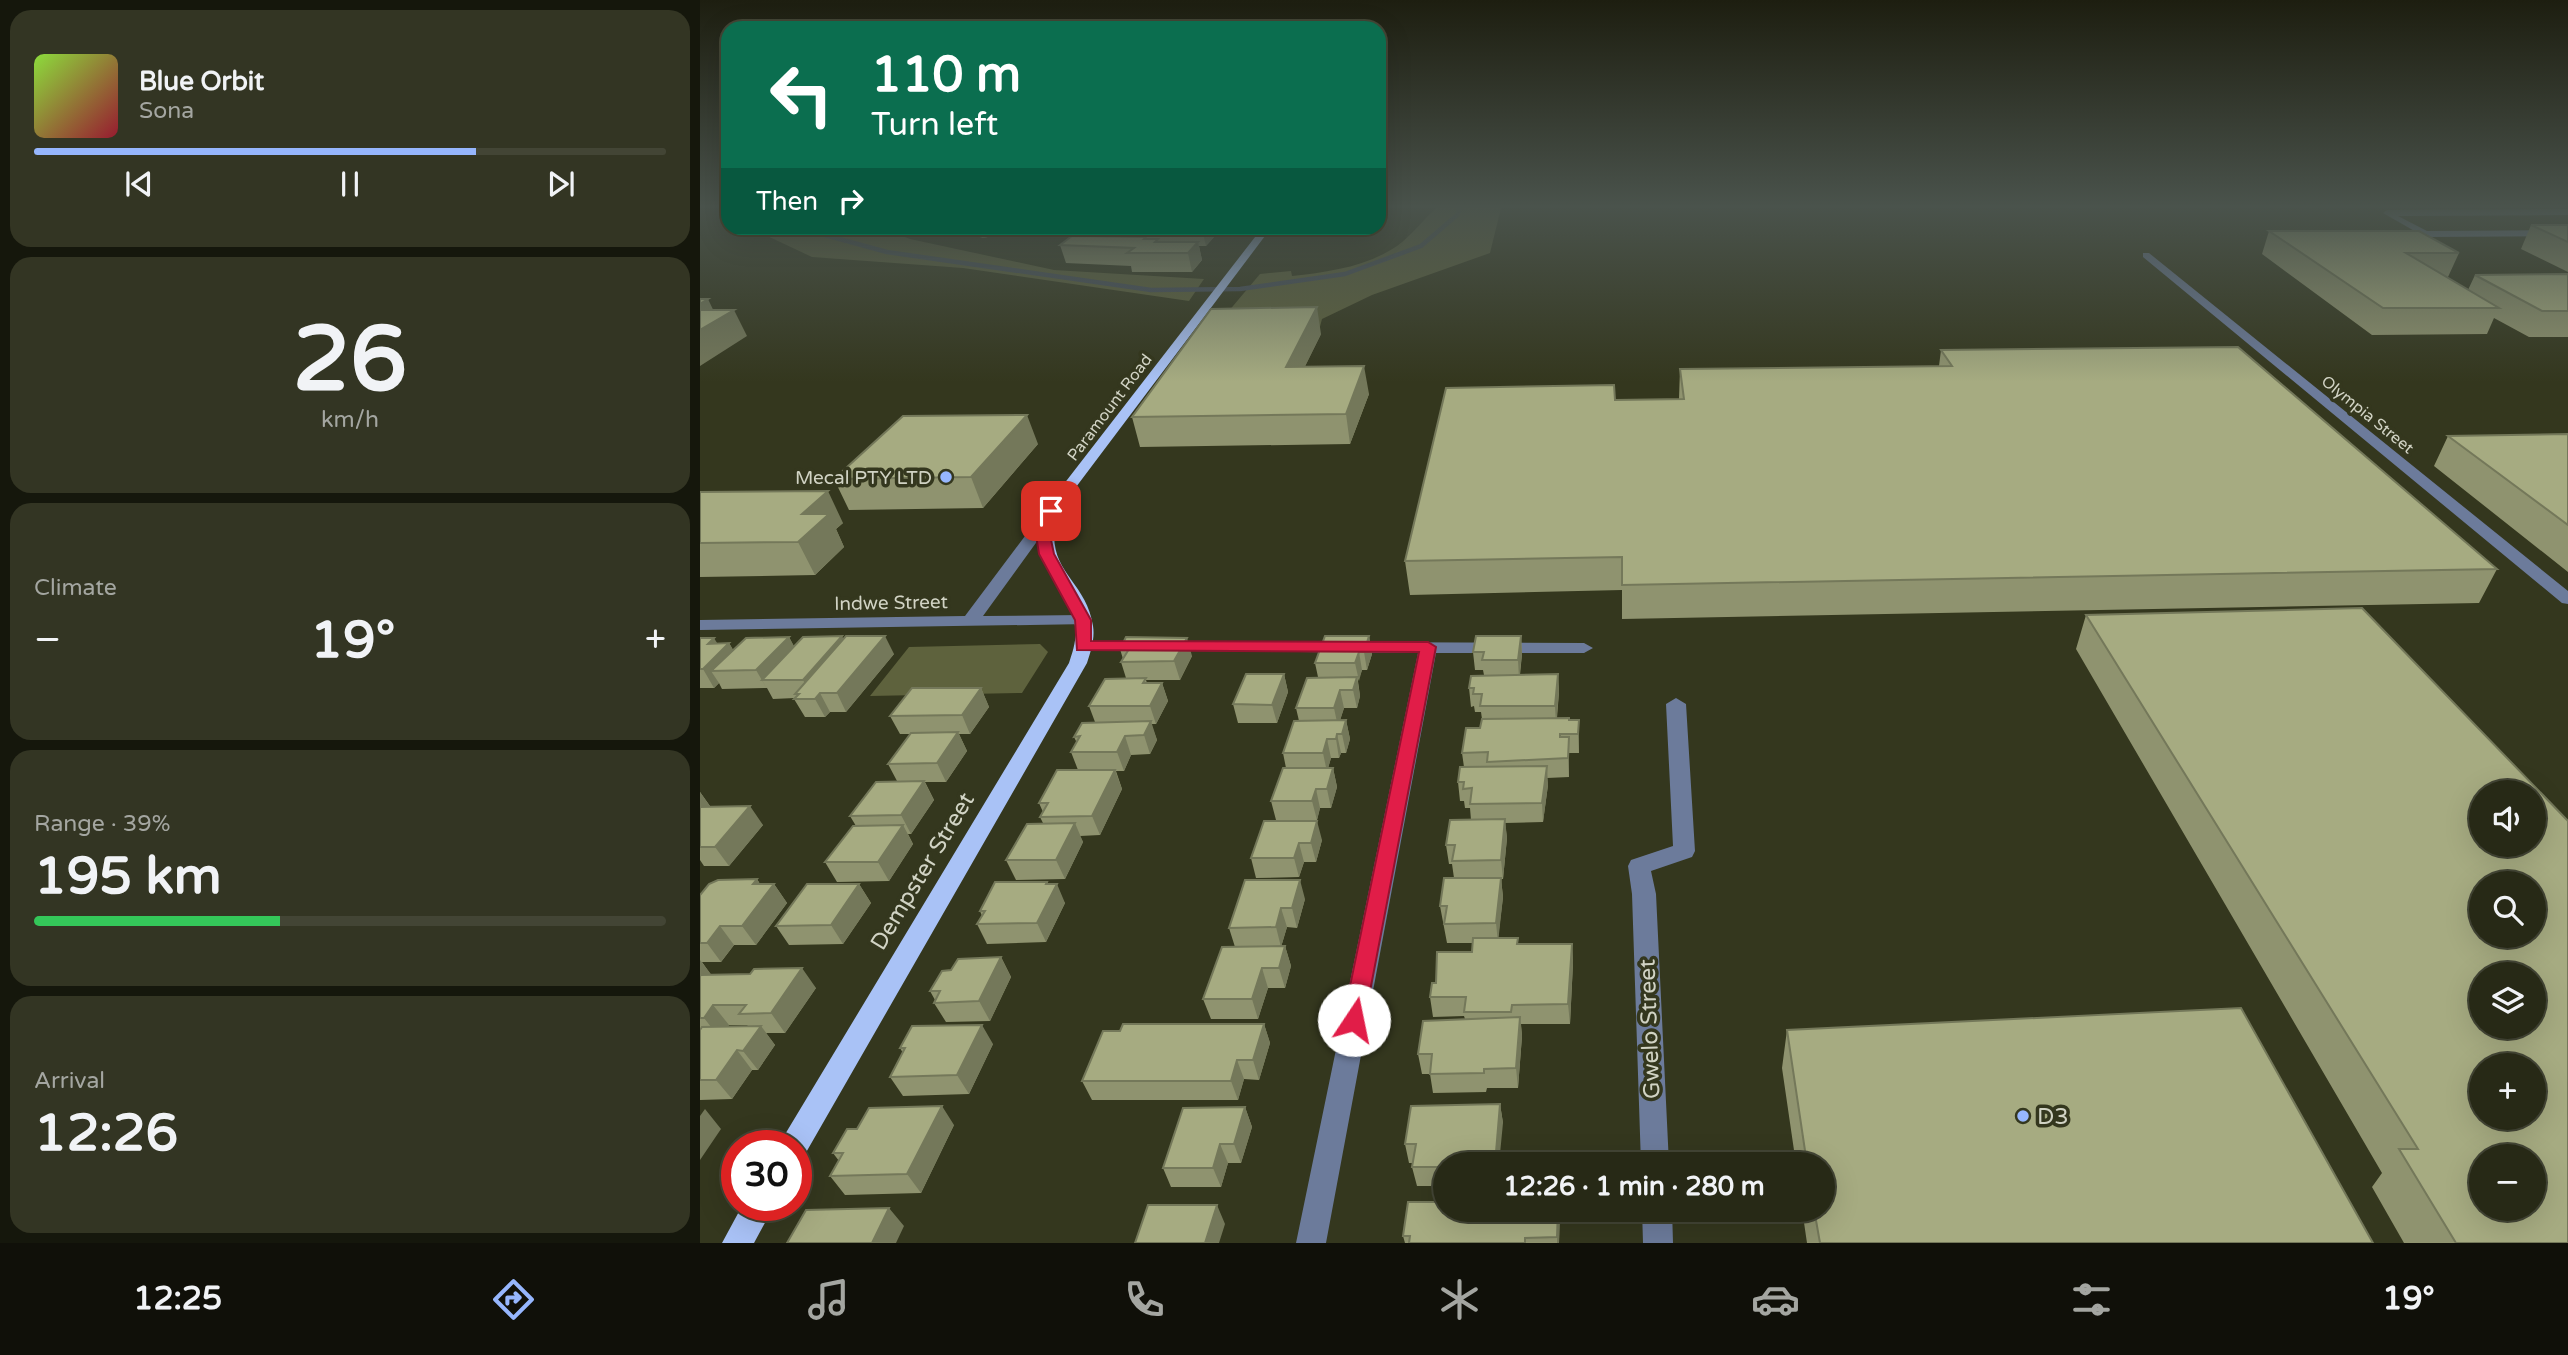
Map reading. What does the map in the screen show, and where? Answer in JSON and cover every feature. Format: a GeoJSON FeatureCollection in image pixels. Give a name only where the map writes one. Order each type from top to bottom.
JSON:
{"type":"FeatureCollection","features":[{"type":"Feature","properties":{"kind":"main road","name":"Paramount Road"},"geometry":{"type":"LineString","coordinates":[[1083,620],[1047,554],[1043,535],[1051,511],[1237,266]]}},
{"type":"Feature","properties":{"kind":"main road","name":"Dempster Street"},"geometry":{"type":"LineString","coordinates":[[803,1130],[1068,683],[1083,646],[1083,620]]}},
{"type":"Feature","properties":{"kind":"main road"},"geometry":{"type":"LineString","coordinates":[[737,1243],[750,1221]]}},
{"type":"Feature","properties":{"kind":"street","name":"Olympia Street"},"geometry":{"type":"LineString","coordinates":[[2160,266],[2568,599]]}},
{"type":"Feature","properties":{"kind":"street"},"geometry":{"type":"LineString","coordinates":[[970,622],[1051,511]]}},
{"type":"Feature","properties":{"kind":"street","name":"Indwe Street"},"geometry":{"type":"LineString","coordinates":[[700,625],[1083,620]]}},
{"type":"Feature","properties":{"kind":"street"},"geometry":{"type":"LineString","coordinates":[[1083,646],[1584,648]]}},
{"type":"Feature","properties":{"kind":"street"},"geometry":{"type":"LineString","coordinates":[[1311,1243],[1428,647]]}},
{"type":"Feature","properties":{"kind":"street","name":"Gwelo Street"},"geometry":{"type":"LineString","coordinates":[[1655,1152],[1644,894],[1639,866],[1684,851],[1676,704]]}},
{"type":"Feature","properties":{"kind":"street"},"geometry":{"type":"LineString","coordinates":[[1657,1222],[1658,1243]]}},
{"type":"Feature","properties":{"kind":"green space"},"geometry":{"type":"Polygon","coordinates":[[[936,266],[1035,266],[1054,270],[1204,279],[1189,301],[936,266]]]}},
{"type":"Feature","properties":{"kind":"green space"},"geometry":{"type":"Polygon","coordinates":[[[1453,266],[1372,295],[1322,319],[1318,334],[1206,338],[1260,274],[1291,271],[1292,276],[1346,267],[1453,266]]]}},
{"type":"Feature","properties":{"kind":"green space"},"geometry":{"type":"Polygon","coordinates":[[[1040,644],[1048,652],[1022,693],[870,696],[909,647],[1040,644]]]}},
{"type":"Feature","properties":{"kind":"building"},"geometry":{"type":"Polygon","coordinates":[[[2321,266],[2428,266],[2499,308],[2383,308],[2321,266]]]}},
{"type":"Feature","properties":{"kind":"building"},"geometry":{"type":"Polygon","coordinates":[[[2568,274],[2568,311],[2542,311],[2475,275],[2568,274]]]}},
{"type":"Feature","properties":{"kind":"building"},"geometry":{"type":"Polygon","coordinates":[[[1317,307],[1286,367],[1364,366],[1346,414],[1132,417],[1211,309],[1317,307]]]}},
{"type":"Feature","properties":{"kind":"building"},"geometry":{"type":"Polygon","coordinates":[[[700,310],[734,310],[700,330],[700,310]]]}},
{"type":"Feature","properties":{"kind":"building"},"geometry":{"type":"Polygon","coordinates":[[[2238,347],[2497,569],[1622,585],[1622,557],[1405,561],[1446,388],[1614,385],[1615,400],[1684,399],[1680,369],[1952,366],[1941,350],[2238,347]]]}},
{"type":"Feature","properties":{"kind":"building"},"geometry":{"type":"Polygon","coordinates":[[[1027,415],[971,477],[834,479],[903,416],[1027,415]]]}},
{"type":"Feature","properties":{"kind":"building"},"geometry":{"type":"Polygon","coordinates":[[[2568,434],[2568,525],[2448,436],[2568,434]]]}},
{"type":"Feature","properties":{"kind":"building"},"geometry":{"type":"Polygon","coordinates":[[[828,491],[802,514],[829,514],[798,542],[700,543],[700,492],[828,491]]]}},
{"type":"Feature","properties":{"kind":"building"},"geometry":{"type":"Polygon","coordinates":[[[2362,608],[2528,780],[2469,780],[2469,857],[2546,857],[2546,798],[2568,821],[2568,1243],[2456,1243],[2399,1149],[2418,1149],[2086,615],[2362,608]]]}},
{"type":"Feature","properties":{"kind":"building"},"geometry":{"type":"Polygon","coordinates":[[[842,636],[803,680],[762,680],[803,637],[842,636]]]}},
{"type":"Feature","properties":{"kind":"building"},"geometry":{"type":"Polygon","coordinates":[[[846,636],[885,636],[837,693],[820,693],[815,699],[794,699],[799,694],[795,694],[846,636]]]}},
{"type":"Feature","properties":{"kind":"building"},"geometry":{"type":"Polygon","coordinates":[[[1325,636],[1369,636],[1364,652],[1359,652],[1355,663],[1315,663],[1325,636]]]}},
{"type":"Feature","properties":{"kind":"building"},"geometry":{"type":"Polygon","coordinates":[[[1476,636],[1521,636],[1518,660],[1482,660],[1484,652],[1473,652],[1476,636]]]}},
{"type":"Feature","properties":{"kind":"building"},"geometry":{"type":"Polygon","coordinates":[[[789,637],[756,670],[711,671],[746,638],[789,637]]]}},
{"type":"Feature","properties":{"kind":"building"},"geometry":{"type":"Polygon","coordinates":[[[1126,637],[1187,638],[1174,661],[1121,662],[1129,649],[1120,649],[1126,637]]]}},
{"type":"Feature","properties":{"kind":"building"},"geometry":{"type":"Polygon","coordinates":[[[700,638],[714,638],[708,644],[729,643],[703,669],[700,669],[700,638]]]}},
{"type":"Feature","properties":{"kind":"building"},"geometry":{"type":"Polygon","coordinates":[[[1246,674],[1284,674],[1272,705],[1233,704],[1246,674]]]}},
{"type":"Feature","properties":{"kind":"building"},"geometry":{"type":"Polygon","coordinates":[[[1558,674],[1555,706],[1480,706],[1482,694],[1473,694],[1474,688],[1469,688],[1471,676],[1558,674]]]}},
{"type":"Feature","properties":{"kind":"building"},"geometry":{"type":"Polygon","coordinates":[[[1357,677],[1353,690],[1340,690],[1334,708],[1296,708],[1307,678],[1357,677]]]}},
{"type":"Feature","properties":{"kind":"building"},"geometry":{"type":"Polygon","coordinates":[[[1146,678],[1143,683],[1162,683],[1150,706],[1089,706],[1105,679],[1146,678]]]}},
{"type":"Feature","properties":{"kind":"building"},"geometry":{"type":"Polygon","coordinates":[[[912,688],[981,688],[962,715],[890,716],[912,688]]]}},
{"type":"Feature","properties":{"kind":"building"},"geometry":{"type":"Polygon","coordinates":[[[1482,719],[1579,720],[1578,734],[1560,734],[1560,737],[1569,737],[1568,758],[1487,762],[1488,752],[1462,753],[1466,728],[1480,728],[1482,719]]]}},
{"type":"Feature","properties":{"kind":"building"},"geometry":{"type":"Polygon","coordinates":[[[1346,720],[1342,734],[1337,734],[1336,739],[1327,739],[1323,753],[1283,753],[1294,721],[1346,720]]]}},
{"type":"Feature","properties":{"kind":"building"},"geometry":{"type":"Polygon","coordinates":[[[1151,721],[1144,735],[1125,736],[1117,752],[1071,752],[1080,736],[1074,737],[1082,723],[1151,721]]]}},
{"type":"Feature","properties":{"kind":"building"},"geometry":{"type":"Polygon","coordinates":[[[958,732],[937,763],[888,764],[911,733],[958,732]]]}},
{"type":"Feature","properties":{"kind":"building"},"geometry":{"type":"Polygon","coordinates":[[[1547,766],[1542,803],[1470,804],[1472,788],[1463,789],[1464,782],[1458,782],[1460,767],[1547,766]]]}},
{"type":"Feature","properties":{"kind":"building"},"geometry":{"type":"Polygon","coordinates":[[[1283,768],[1333,768],[1327,789],[1316,789],[1312,801],[1271,801],[1283,768]]]}},
{"type":"Feature","properties":{"kind":"building"},"geometry":{"type":"Polygon","coordinates":[[[1057,770],[1115,770],[1092,816],[1040,817],[1048,803],[1039,803],[1057,770]]]}},
{"type":"Feature","properties":{"kind":"building"},"geometry":{"type":"Polygon","coordinates":[[[924,781],[901,815],[850,816],[876,782],[924,781]]]}},
{"type":"Feature","properties":{"kind":"building"},"geometry":{"type":"Polygon","coordinates":[[[750,806],[715,847],[700,847],[700,807],[750,806]]]}},
{"type":"Feature","properties":{"kind":"building"},"geometry":{"type":"Polygon","coordinates":[[[1505,819],[1501,860],[1452,861],[1455,845],[1446,845],[1450,820],[1505,819]]]}},
{"type":"Feature","properties":{"kind":"building"},"geometry":{"type":"Polygon","coordinates":[[[1264,821],[1317,821],[1311,843],[1299,843],[1294,858],[1251,858],[1264,821]]]}},
{"type":"Feature","properties":{"kind":"building"},"geometry":{"type":"Polygon","coordinates":[[[1075,823],[1056,860],[1006,860],[1027,824],[1075,823]]]}},
{"type":"Feature","properties":{"kind":"building"},"geometry":{"type":"Polygon","coordinates":[[[903,825],[878,862],[825,862],[853,826],[903,825]]]}},
{"type":"Feature","properties":{"kind":"building"},"geometry":{"type":"Polygon","coordinates":[[[1444,878],[1501,878],[1496,923],[1444,924],[1447,906],[1440,906],[1444,878]]]}},
{"type":"Feature","properties":{"kind":"building"},"geometry":{"type":"Polygon","coordinates":[[[757,879],[753,884],[774,884],[742,926],[720,926],[707,943],[700,943],[700,895],[709,884],[718,880],[757,879]]]}},
{"type":"Feature","properties":{"kind":"building"},"geometry":{"type":"Polygon","coordinates":[[[1245,880],[1300,880],[1292,908],[1281,908],[1276,927],[1229,928],[1245,880]]]}},
{"type":"Feature","properties":{"kind":"building"},"geometry":{"type":"Polygon","coordinates":[[[995,882],[1057,884],[1037,923],[977,924],[985,911],[980,911],[995,882]]]}},
{"type":"Feature","properties":{"kind":"building"},"geometry":{"type":"Polygon","coordinates":[[[807,884],[859,884],[831,925],[776,926],[807,884]]]}},
{"type":"Feature","properties":{"kind":"building"},"geometry":{"type":"Polygon","coordinates":[[[1473,938],[1518,938],[1517,944],[1572,944],[1568,1004],[1512,1005],[1511,1012],[1464,1012],[1466,997],[1430,997],[1432,983],[1436,983],[1437,952],[1472,952],[1473,938]]]}},
{"type":"Feature","properties":{"kind":"building"},"geometry":{"type":"Polygon","coordinates":[[[1285,946],[1279,968],[1262,968],[1252,999],[1203,999],[1222,947],[1285,946]]]}},
{"type":"Feature","properties":{"kind":"building"},"geometry":{"type":"Polygon","coordinates":[[[1001,957],[979,1001],[934,1003],[940,991],[930,991],[942,971],[951,970],[958,959],[1001,957]]]}},
{"type":"Feature","properties":{"kind":"building"},"geometry":{"type":"Polygon","coordinates":[[[802,968],[771,1013],[739,1014],[746,1005],[713,1005],[704,1018],[700,1018],[701,975],[750,974],[754,969],[802,968]]]}},
{"type":"Feature","properties":{"kind":"building","name":"D3"},"geometry":{"type":"Polygon","coordinates":[[[2241,1008],[2373,1243],[1820,1243],[1816,1222],[1835,1222],[1835,1152],[1805,1152],[1787,1030],[2241,1008]]]}},
{"type":"Feature","properties":{"kind":"building"},"geometry":{"type":"Polygon","coordinates":[[[1520,1017],[1516,1068],[1484,1069],[1484,1073],[1430,1074],[1432,1054],[1418,1054],[1423,1021],[1520,1017]]]}},
{"type":"Feature","properties":{"kind":"building"},"geometry":{"type":"Polygon","coordinates":[[[1123,1024],[1264,1024],[1253,1060],[1237,1060],[1231,1081],[1082,1081],[1103,1031],[1120,1031],[1123,1024]]]}},
{"type":"Feature","properties":{"kind":"building"},"geometry":{"type":"Polygon","coordinates":[[[982,1025],[957,1075],[890,1077],[905,1048],[900,1048],[912,1026],[982,1025]]]}},
{"type":"Feature","properties":{"kind":"building"},"geometry":{"type":"Polygon","coordinates":[[[761,1026],[743,1051],[737,1050],[716,1080],[700,1080],[702,1027],[761,1026]]]}},
{"type":"Feature","properties":{"kind":"building"},"geometry":{"type":"Polygon","coordinates":[[[1500,1104],[1496,1152],[1433,1152],[1433,1167],[1412,1167],[1416,1144],[1405,1144],[1411,1106],[1500,1104]]]}},
{"type":"Feature","properties":{"kind":"building"},"geometry":{"type":"Polygon","coordinates":[[[942,1106],[907,1174],[830,1176],[843,1153],[833,1153],[847,1129],[857,1129],[869,1108],[942,1106]]]}},
{"type":"Feature","properties":{"kind":"building"},"geometry":{"type":"Polygon","coordinates":[[[1245,1107],[1234,1144],[1220,1144],[1213,1168],[1163,1168],[1183,1108],[1245,1107]]]}},
{"type":"Feature","properties":{"kind":"building"},"geometry":{"type":"Polygon","coordinates":[[[1408,1202],[1433,1202],[1433,1222],[1558,1222],[1557,1237],[1525,1238],[1525,1243],[1409,1243],[1410,1236],[1403,1236],[1408,1202]]]}},
{"type":"Feature","properties":{"kind":"building"},"geometry":{"type":"Polygon","coordinates":[[[1148,1205],[1217,1205],[1205,1243],[1135,1243],[1148,1205]]]}},
{"type":"Feature","properties":{"kind":"building"},"geometry":{"type":"Polygon","coordinates":[[[889,1208],[872,1243],[787,1243],[800,1221],[812,1221],[812,1210],[889,1208]]]}},
{"type":"Feature","properties":{"kind":"waterway"},"geometry":{"type":"LineString","coordinates":[[984,266],[1151,290],[1240,289],[1345,274],[1367,266]]}},
{"type":"Feature","properties":{"kind":"place","name":"Mecal PTY LTD"},"geometry":{"type":"Point","coordinates":[946,477]}},
{"type":"Feature","properties":{"kind":"place","name":"D3"},"geometry":{"type":"Point","coordinates":[2023,1116]}},
{"type":"Feature","properties":{"kind":"route"},"geometry":{"type":"LineString","coordinates":[[1051,511],[1043,535],[1047,554],[1083,620],[1083,646],[1428,647],[1354,1020]]}}]}
